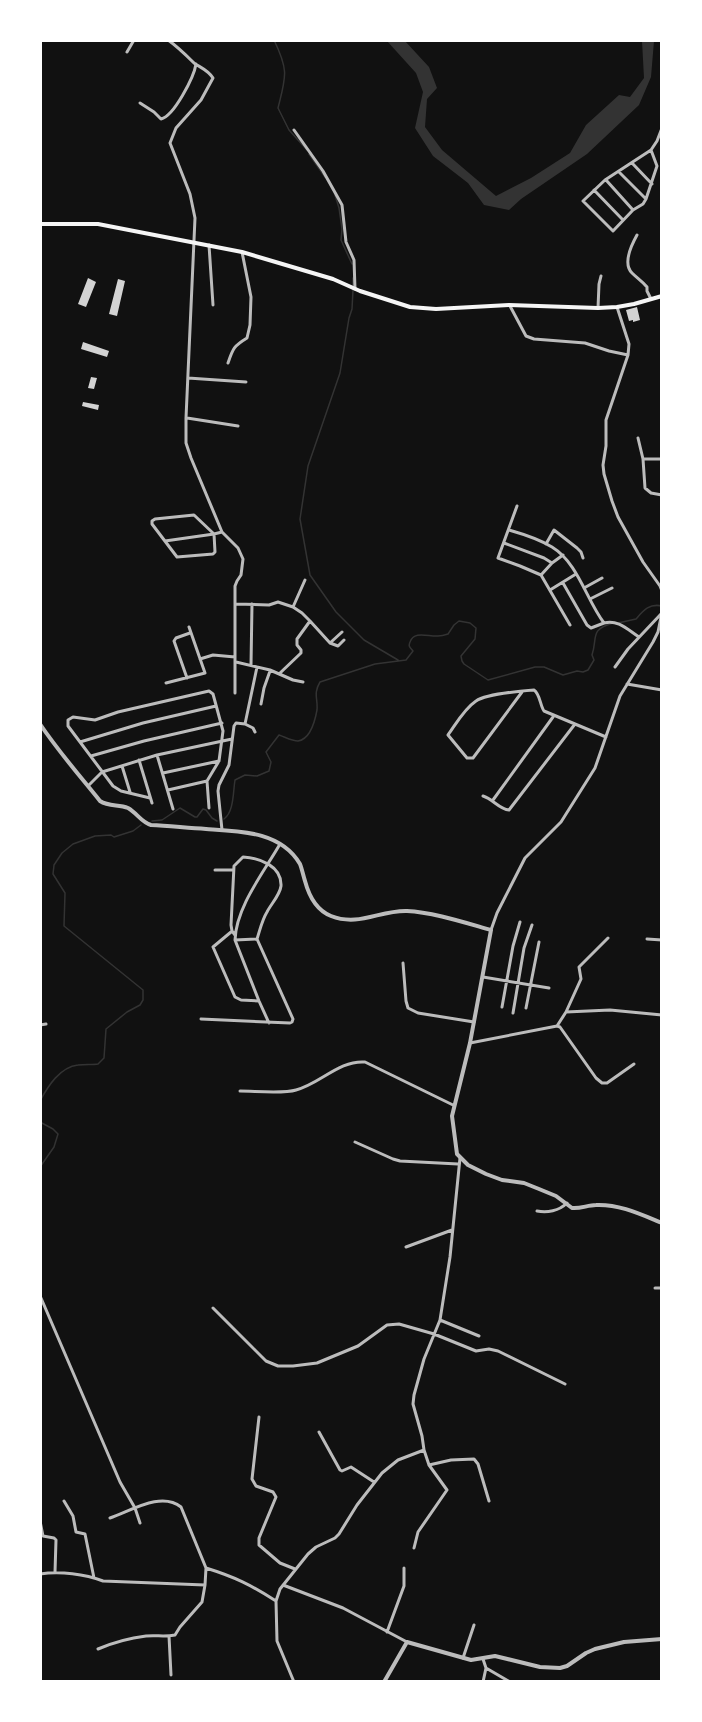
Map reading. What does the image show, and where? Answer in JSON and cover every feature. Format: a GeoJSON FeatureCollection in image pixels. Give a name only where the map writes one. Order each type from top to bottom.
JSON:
{"type":"FeatureCollection","features":[{"type":"Feature","properties":{"kind":"main road"},"geometry":{"type":"LineString","coordinates":[[40,224],[98,224],[243,252],[333,279],[355,289],[410,307],[436,309],[509,304],[598,308],[617,307],[662,296]]}},
{"type":"Feature","properties":{"kind":"street"},"geometry":{"type":"LineString","coordinates":[[127,52],[134,40]]}},
{"type":"Feature","properties":{"kind":"street"},"geometry":{"type":"LineString","coordinates":[[168,40],[212,75],[212,81],[201,100],[181,121],[170,141],[193,204],[195,218],[186,443],[222,531],[238,548],[243,559],[241,575],[236,584],[235,693]]}},
{"type":"Feature","properties":{"kind":"street"},"geometry":{"type":"LineString","coordinates":[[140,103],[154,111],[161,119],[165,118],[177,105],[194,74],[196,64]]}},
{"type":"Feature","properties":{"kind":"street"},"geometry":{"type":"LineString","coordinates":[[651,150],[657,166],[646,199],[613,231],[583,201],[605,180],[651,150],[659,142],[662,129]]}},
{"type":"Feature","properties":{"kind":"street"},"geometry":{"type":"LineString","coordinates":[[294,130],[323,171],[342,205],[346,242],[354,260],[355,289]]}},
{"type":"Feature","properties":{"kind":"street"},"geometry":{"type":"LineString","coordinates":[[632,163],[652,184]]}},
{"type":"Feature","properties":{"kind":"street"},"geometry":{"type":"LineString","coordinates":[[619,171],[646,199]]}},
{"type":"Feature","properties":{"kind":"street"},"geometry":{"type":"LineString","coordinates":[[605,180],[633,210]]}},
{"type":"Feature","properties":{"kind":"street"},"geometry":{"type":"LineString","coordinates":[[594,190],[623,220]]}},
{"type":"Feature","properties":{"kind":"street"},"geometry":{"type":"LineString","coordinates":[[637,235],[630,252],[628,265],[631,272],[647,287],[651,299]]}},
{"type":"Feature","properties":{"kind":"street"},"geometry":{"type":"LineString","coordinates":[[209,245],[213,305]]}},
{"type":"Feature","properties":{"kind":"street"},"geometry":{"type":"LineString","coordinates":[[228,363],[232,349],[239,341],[247,338],[250,325],[250,287],[243,252]]}},
{"type":"Feature","properties":{"kind":"street"},"geometry":{"type":"LineString","coordinates":[[598,308],[598,284],[601,276]]}},
{"type":"Feature","properties":{"kind":"street"},"geometry":{"type":"LineString","coordinates":[[509,304],[526,336],[534,339],[585,343],[628,355]]}},
{"type":"Feature","properties":{"kind":"street"},"geometry":{"type":"LineString","coordinates":[[617,307],[620,321],[626,332],[628,355],[606,420],[604,474],[618,517],[662,591]]}},
{"type":"Feature","properties":{"kind":"street"},"geometry":{"type":"LineString","coordinates":[[188,378],[246,382]]}},
{"type":"Feature","properties":{"kind":"street"},"geometry":{"type":"LineString","coordinates":[[186,418],[238,426]]}},
{"type":"Feature","properties":{"kind":"street"},"geometry":{"type":"LineString","coordinates":[[638,438],[643,459],[645,488],[648,492],[662,495]]}},
{"type":"Feature","properties":{"kind":"street"},"geometry":{"type":"LineString","coordinates":[[643,459],[662,459]]}},
{"type":"Feature","properties":{"kind":"street"},"geometry":{"type":"LineString","coordinates":[[517,507],[498,558],[540,575],[570,625]]}},
{"type":"Feature","properties":{"kind":"street"},"geometry":{"type":"LineString","coordinates":[[193,514],[214,534],[216,549],[213,554],[177,557],[152,524],[153,520],[193,514]]}},
{"type":"Feature","properties":{"kind":"street"},"geometry":{"type":"LineString","coordinates":[[509,530],[546,544],[563,555],[606,623]]}},
{"type":"Feature","properties":{"kind":"street"},"geometry":{"type":"LineString","coordinates":[[546,544],[554,530],[577,548],[583,558]]}},
{"type":"Feature","properties":{"kind":"street"},"geometry":{"type":"LineString","coordinates":[[164,541],[222,531]]}},
{"type":"Feature","properties":{"kind":"street"},"geometry":{"type":"LineString","coordinates":[[504,543],[552,563]]}},
{"type":"Feature","properties":{"kind":"street"},"geometry":{"type":"LineString","coordinates":[[540,575],[563,555]]}},
{"type":"Feature","properties":{"kind":"street"},"geometry":{"type":"LineString","coordinates":[[550,590],[576,574]]}},
{"type":"Feature","properties":{"kind":"street"},"geometry":{"type":"LineString","coordinates":[[584,588],[602,578]]}},
{"type":"Feature","properties":{"kind":"street"},"geometry":{"type":"LineString","coordinates":[[293,607],[305,580]]}},
{"type":"Feature","properties":{"kind":"street"},"geometry":{"type":"LineString","coordinates":[[563,583],[586,625],[591,628],[616,622],[639,638]]}},
{"type":"Feature","properties":{"kind":"street"},"geometry":{"type":"LineString","coordinates":[[590,599],[612,588]]}},
{"type":"Feature","properties":{"kind":"street"},"geometry":{"type":"LineString","coordinates":[[235,604],[269,605],[278,602],[302,613],[330,643],[338,646],[344,640]]}},
{"type":"Feature","properties":{"kind":"street"},"geometry":{"type":"LineString","coordinates":[[251,665],[252,604]]}},
{"type":"Feature","properties":{"kind":"street"},"geometry":{"type":"LineString","coordinates":[[615,667],[661,613]]}},
{"type":"Feature","properties":{"kind":"street"},"geometry":{"type":"LineString","coordinates":[[414,1548],[418,1532],[447,1490],[429,1464],[413,1404],[424,1359],[440,1320],[450,1257],[459,1161],[454,1141],[453,1105],[470,1043],[491,930],[497,913],[525,858],[561,822],[595,768],[620,696],[654,642],[661,613]]}},
{"type":"Feature","properties":{"kind":"street"},"geometry":{"type":"LineString","coordinates":[[279,674],[301,653],[297,639],[310,621]]}},
{"type":"Feature","properties":{"kind":"street"},"geometry":{"type":"LineString","coordinates":[[166,683],[205,673],[189,627]]}},
{"type":"Feature","properties":{"kind":"street"},"geometry":{"type":"LineString","coordinates":[[330,643],[342,632]]}},
{"type":"Feature","properties":{"kind":"street"},"geometry":{"type":"LineString","coordinates":[[187,678],[174,640],[190,633]]}},
{"type":"Feature","properties":{"kind":"street"},"geometry":{"type":"LineString","coordinates":[[200,659],[213,655],[235,657]]}},
{"type":"Feature","properties":{"kind":"street"},"geometry":{"type":"LineString","coordinates":[[236,662],[270,670],[303,682]]}},
{"type":"Feature","properties":{"kind":"street"},"geometry":{"type":"LineString","coordinates":[[244,724],[257,667]]}},
{"type":"Feature","properties":{"kind":"street"},"geometry":{"type":"LineString","coordinates":[[261,704],[270,670]]}},
{"type":"Feature","properties":{"kind":"street"},"geometry":{"type":"LineString","coordinates":[[627,684],[662,690]]}},
{"type":"Feature","properties":{"kind":"street"},"geometry":{"type":"LineString","coordinates":[[522,692],[473,758],[467,758],[448,735],[476,701],[531,690],[536,692],[544,711],[606,737]]}},
{"type":"Feature","properties":{"kind":"street"},"geometry":{"type":"LineString","coordinates":[[150,798],[116,789],[80,742],[67,723],[68,720],[73,717],[95,720],[118,712],[209,691],[213,694],[222,723],[219,761],[207,782],[209,808]]}},
{"type":"Feature","properties":{"kind":"street"},"geometry":{"type":"LineString","coordinates":[[80,742],[143,723],[216,706]]}},
{"type":"Feature","properties":{"kind":"street"},"geometry":{"type":"LineString","coordinates":[[492,800],[554,716]]}},
{"type":"Feature","properties":{"kind":"street"},"geometry":{"type":"LineString","coordinates":[[91,756],[222,723]]}},
{"type":"Feature","properties":{"kind":"street"},"geometry":{"type":"LineString","coordinates":[[40,724],[100,801],[106,805],[127,807],[141,820],[151,825],[244,831],[280,843],[290,851],[300,865],[305,884],[318,909],[329,915],[343,920],[362,920],[407,911],[452,919],[491,930]]}},
{"type":"Feature","properties":{"kind":"street"},"geometry":{"type":"LineString","coordinates":[[222,830],[218,791],[229,765],[235,724],[244,724],[253,728],[255,732]]}},
{"type":"Feature","properties":{"kind":"street"},"geometry":{"type":"LineString","coordinates":[[483,796],[509,810],[575,724]]}},
{"type":"Feature","properties":{"kind":"street"},"geometry":{"type":"LineString","coordinates":[[88,786],[102,772],[122,765],[232,739]]}},
{"type":"Feature","properties":{"kind":"street"},"geometry":{"type":"LineString","coordinates":[[157,755],[174,809]]}},
{"type":"Feature","properties":{"kind":"street"},"geometry":{"type":"LineString","coordinates":[[139,760],[152,803]]}},
{"type":"Feature","properties":{"kind":"street"},"geometry":{"type":"LineString","coordinates":[[163,773],[219,761]]}},
{"type":"Feature","properties":{"kind":"street"},"geometry":{"type":"LineString","coordinates":[[122,765],[130,794]]}},
{"type":"Feature","properties":{"kind":"street"},"geometry":{"type":"LineString","coordinates":[[168,790],[207,782]]}},
{"type":"Feature","properties":{"kind":"street"},"geometry":{"type":"LineString","coordinates":[[259,1001],[240,1000],[235,997],[213,946],[233,933],[244,907],[280,843]]}},
{"type":"Feature","properties":{"kind":"street"},"geometry":{"type":"LineString","coordinates":[[201,1019],[269,1023],[290,1023],[293,1019],[256,939],[266,914],[281,887],[276,871],[269,864],[243,857],[233,870],[233,933],[269,1023]]}},
{"type":"Feature","properties":{"kind":"street"},"geometry":{"type":"LineString","coordinates":[[215,870],[233,870]]}},
{"type":"Feature","properties":{"kind":"street"},"geometry":{"type":"LineString","coordinates":[[502,1007],[513,946],[520,922]]}},
{"type":"Feature","properties":{"kind":"street"},"geometry":{"type":"LineString","coordinates":[[513,1013],[524,948],[532,925]]}},
{"type":"Feature","properties":{"kind":"street"},"geometry":{"type":"LineString","coordinates":[[470,1043],[557,1026],[581,979],[579,967],[608,938]]}},
{"type":"Feature","properties":{"kind":"street"},"geometry":{"type":"LineString","coordinates":[[235,940],[256,939]]}},
{"type":"Feature","properties":{"kind":"street"},"geometry":{"type":"LineString","coordinates":[[647,939],[662,940]]}},
{"type":"Feature","properties":{"kind":"street"},"geometry":{"type":"LineString","coordinates":[[526,1008],[539,942]]}},
{"type":"Feature","properties":{"kind":"street"},"geometry":{"type":"LineString","coordinates":[[403,963],[408,1008],[418,1013],[474,1022]]}},
{"type":"Feature","properties":{"kind":"street"},"geometry":{"type":"LineString","coordinates":[[482,977],[549,988]]}},
{"type":"Feature","properties":{"kind":"street"},"geometry":{"type":"LineString","coordinates":[[566,1012],[610,1010],[662,1015]]}},
{"type":"Feature","properties":{"kind":"street"},"geometry":{"type":"LineString","coordinates":[[40,1025],[46,1024]]}},
{"type":"Feature","properties":{"kind":"street"},"geometry":{"type":"LineString","coordinates":[[557,1026],[602,1083],[607,1083],[634,1064]]}},
{"type":"Feature","properties":{"kind":"street"},"geometry":{"type":"LineString","coordinates":[[240,1090],[282,1092],[296,1090],[340,1067],[358,1061],[365,1062],[453,1105]]}},
{"type":"Feature","properties":{"kind":"street"},"geometry":{"type":"LineString","coordinates":[[355,1142],[393,1160],[459,1161],[502,1180],[539,1189],[575,1208],[596,1205],[628,1209],[662,1223]]}},
{"type":"Feature","properties":{"kind":"street"},"geometry":{"type":"LineString","coordinates":[[537,1211],[553,1210],[567,1203]]}},
{"type":"Feature","properties":{"kind":"street"},"geometry":{"type":"LineString","coordinates":[[406,1247],[452,1230]]}},
{"type":"Feature","properties":{"kind":"street"},"geometry":{"type":"LineString","coordinates":[[655,1288],[662,1288]]}},
{"type":"Feature","properties":{"kind":"street"},"geometry":{"type":"LineString","coordinates":[[41,1298],[140,1523]]}},
{"type":"Feature","properties":{"kind":"street"},"geometry":{"type":"LineString","coordinates":[[213,1308],[266,1361],[278,1366],[317,1363],[358,1346],[387,1326],[399,1324],[435,1334],[476,1351],[489,1349],[498,1351],[565,1384]]}},
{"type":"Feature","properties":{"kind":"street"},"geometry":{"type":"LineString","coordinates":[[440,1320],[478,1336]]}},
{"type":"Feature","properties":{"kind":"street"},"geometry":{"type":"LineString","coordinates":[[259,1417],[252,1479],[256,1485],[273,1492],[276,1497],[259,1545],[280,1563],[296,1569]]}},
{"type":"Feature","properties":{"kind":"street"},"geometry":{"type":"LineString","coordinates":[[319,1432],[340,1470],[351,1467],[374,1482]]}},
{"type":"Feature","properties":{"kind":"street"},"geometry":{"type":"LineString","coordinates":[[294,1682],[277,1641],[276,1601],[283,1586],[308,1554],[339,1534],[357,1505],[382,1473],[398,1460],[424,1450]]}},
{"type":"Feature","properties":{"kind":"street"},"geometry":{"type":"LineString","coordinates":[[429,1464],[474,1459],[478,1464],[489,1501]]}},
{"type":"Feature","properties":{"kind":"street"},"geometry":{"type":"LineString","coordinates":[[64,1501],[73,1516],[76,1532],[85,1534],[94,1578]]}},
{"type":"Feature","properties":{"kind":"street"},"geometry":{"type":"LineString","coordinates":[[98,1649],[109,1644],[147,1636],[176,1635],[202,1602],[205,1586],[206,1568],[178,1504],[149,1502],[111,1518]]}},
{"type":"Feature","properties":{"kind":"street"},"geometry":{"type":"LineString","coordinates":[[40,1521],[43,1536],[56,1540],[55,1572]]}},
{"type":"Feature","properties":{"kind":"street"},"geometry":{"type":"LineString","coordinates":[[206,1568],[250,1584],[276,1601]]}},
{"type":"Feature","properties":{"kind":"street"},"geometry":{"type":"LineString","coordinates":[[387,1632],[405,1583],[404,1568]]}},
{"type":"Feature","properties":{"kind":"street"},"geometry":{"type":"LineString","coordinates":[[40,1574],[55,1572],[87,1575],[103,1581],[205,1586]]}},
{"type":"Feature","properties":{"kind":"street"},"geometry":{"type":"LineString","coordinates":[[283,1586],[344,1608],[407,1642],[471,1660],[495,1656],[540,1667],[564,1668],[595,1649],[624,1642],[662,1639]]}},
{"type":"Feature","properties":{"kind":"street"},"geometry":{"type":"LineString","coordinates":[[463,1658],[474,1625]]}},
{"type":"Feature","properties":{"kind":"street"},"geometry":{"type":"LineString","coordinates":[[169,1636],[171,1676]]}},
{"type":"Feature","properties":{"kind":"street"},"geometry":{"type":"LineString","coordinates":[[384,1682],[407,1642]]}},
{"type":"Feature","properties":{"kind":"street"},"geometry":{"type":"LineString","coordinates":[[483,1659],[486,1668],[483,1682]]}},
{"type":"Feature","properties":{"kind":"street"},"geometry":{"type":"LineString","coordinates":[[486,1668],[510,1682]]}},
{"type":"Feature","properties":{"kind":"shaded area"},"geometry":{"type":"Polygon","coordinates":[[[387,41],[405,41],[429,67],[437,88],[427,99],[425,127],[442,150],[496,196],[531,178],[570,153],[586,125],[619,95],[630,97],[644,78],[642,41],[654,41],[651,77],[639,105],[587,154],[521,199],[509,210],[484,205],[468,183],[433,156],[415,128],[423,92],[416,73],[387,41]]]}},
{"type":"Feature","properties":{"kind":"building"},"geometry":{"type":"Polygon","coordinates":[[[88,278],[96,282],[86,307],[78,304],[88,278]]]}},
{"type":"Feature","properties":{"kind":"building"},"geometry":{"type":"Polygon","coordinates":[[[118,279],[125,281],[117,316],[109,314],[118,279]]]}},
{"type":"Feature","properties":{"kind":"building"},"geometry":{"type":"Polygon","coordinates":[[[637,307],[640,320],[629,321],[626,310],[637,307]]]}},
{"type":"Feature","properties":{"kind":"building"},"geometry":{"type":"Polygon","coordinates":[[[83,342],[109,351],[107,357],[81,349],[83,342]]]}},
{"type":"Feature","properties":{"kind":"building"},"geometry":{"type":"Polygon","coordinates":[[[91,377],[97,378],[94,389],[88,388],[91,377]]]}},
{"type":"Feature","properties":{"kind":"building"},"geometry":{"type":"Polygon","coordinates":[[[83,402],[99,405],[98,410],[82,406],[83,402]]]}},
{"type":"Feature","properties":{"kind":"waterway"},"geometry":{"type":"LineString","coordinates":[[274,40],[285,74],[278,108],[289,130],[307,150]]}},
{"type":"Feature","properties":{"kind":"waterway"},"geometry":{"type":"LineString","coordinates":[[309,154],[325,177]]}},
{"type":"Feature","properties":{"kind":"waterway"},"geometry":{"type":"LineString","coordinates":[[335,195],[342,229],[341,240],[352,264]]}},
{"type":"Feature","properties":{"kind":"waterway"},"geometry":{"type":"LineString","coordinates":[[353,278],[353,286]]}},
{"type":"Feature","properties":{"kind":"waterway"},"geometry":{"type":"LineString","coordinates":[[353,290],[352,309],[340,373],[308,466],[300,519],[310,575],[336,612],[364,640],[398,660]]}},
{"type":"Feature","properties":{"kind":"waterway"},"geometry":{"type":"LineString","coordinates":[[618,623],[636,619],[650,607],[662,606]]}},
{"type":"Feature","properties":{"kind":"waterway"},"geometry":{"type":"LineString","coordinates":[[224,819],[230,812],[235,780],[245,775],[257,776],[269,771],[271,762],[266,752],[279,735],[298,741],[309,733],[314,724],[317,706],[316,693],[320,682],[375,664],[406,660],[413,651],[409,645],[412,638],[422,635],[448,634],[459,621],[470,623],[476,628],[475,639],[461,656],[462,661],[488,680],[535,667],[544,667],[563,675],[577,671],[583,672],[588,670],[594,660],[592,655],[597,631],[613,623]]}},
{"type":"Feature","properties":{"kind":"waterway"},"geometry":{"type":"LineString","coordinates":[[152,821],[162,820],[180,808],[195,817],[203,809],[206,810],[217,821]]}},
{"type":"Feature","properties":{"kind":"waterway"},"geometry":{"type":"LineString","coordinates":[[40,1101],[51,1084],[66,1069],[78,1065],[98,1064],[104,1058],[106,1029],[140,1005],[143,1000],[143,990],[64,926],[65,893],[53,874],[54,865],[62,853],[73,844],[95,836],[111,835],[114,837],[133,831],[141,825]]}},
{"type":"Feature","properties":{"kind":"waterway"},"geometry":{"type":"LineString","coordinates":[[40,1122],[58,1134],[54,1147],[40,1167]]}}]}
